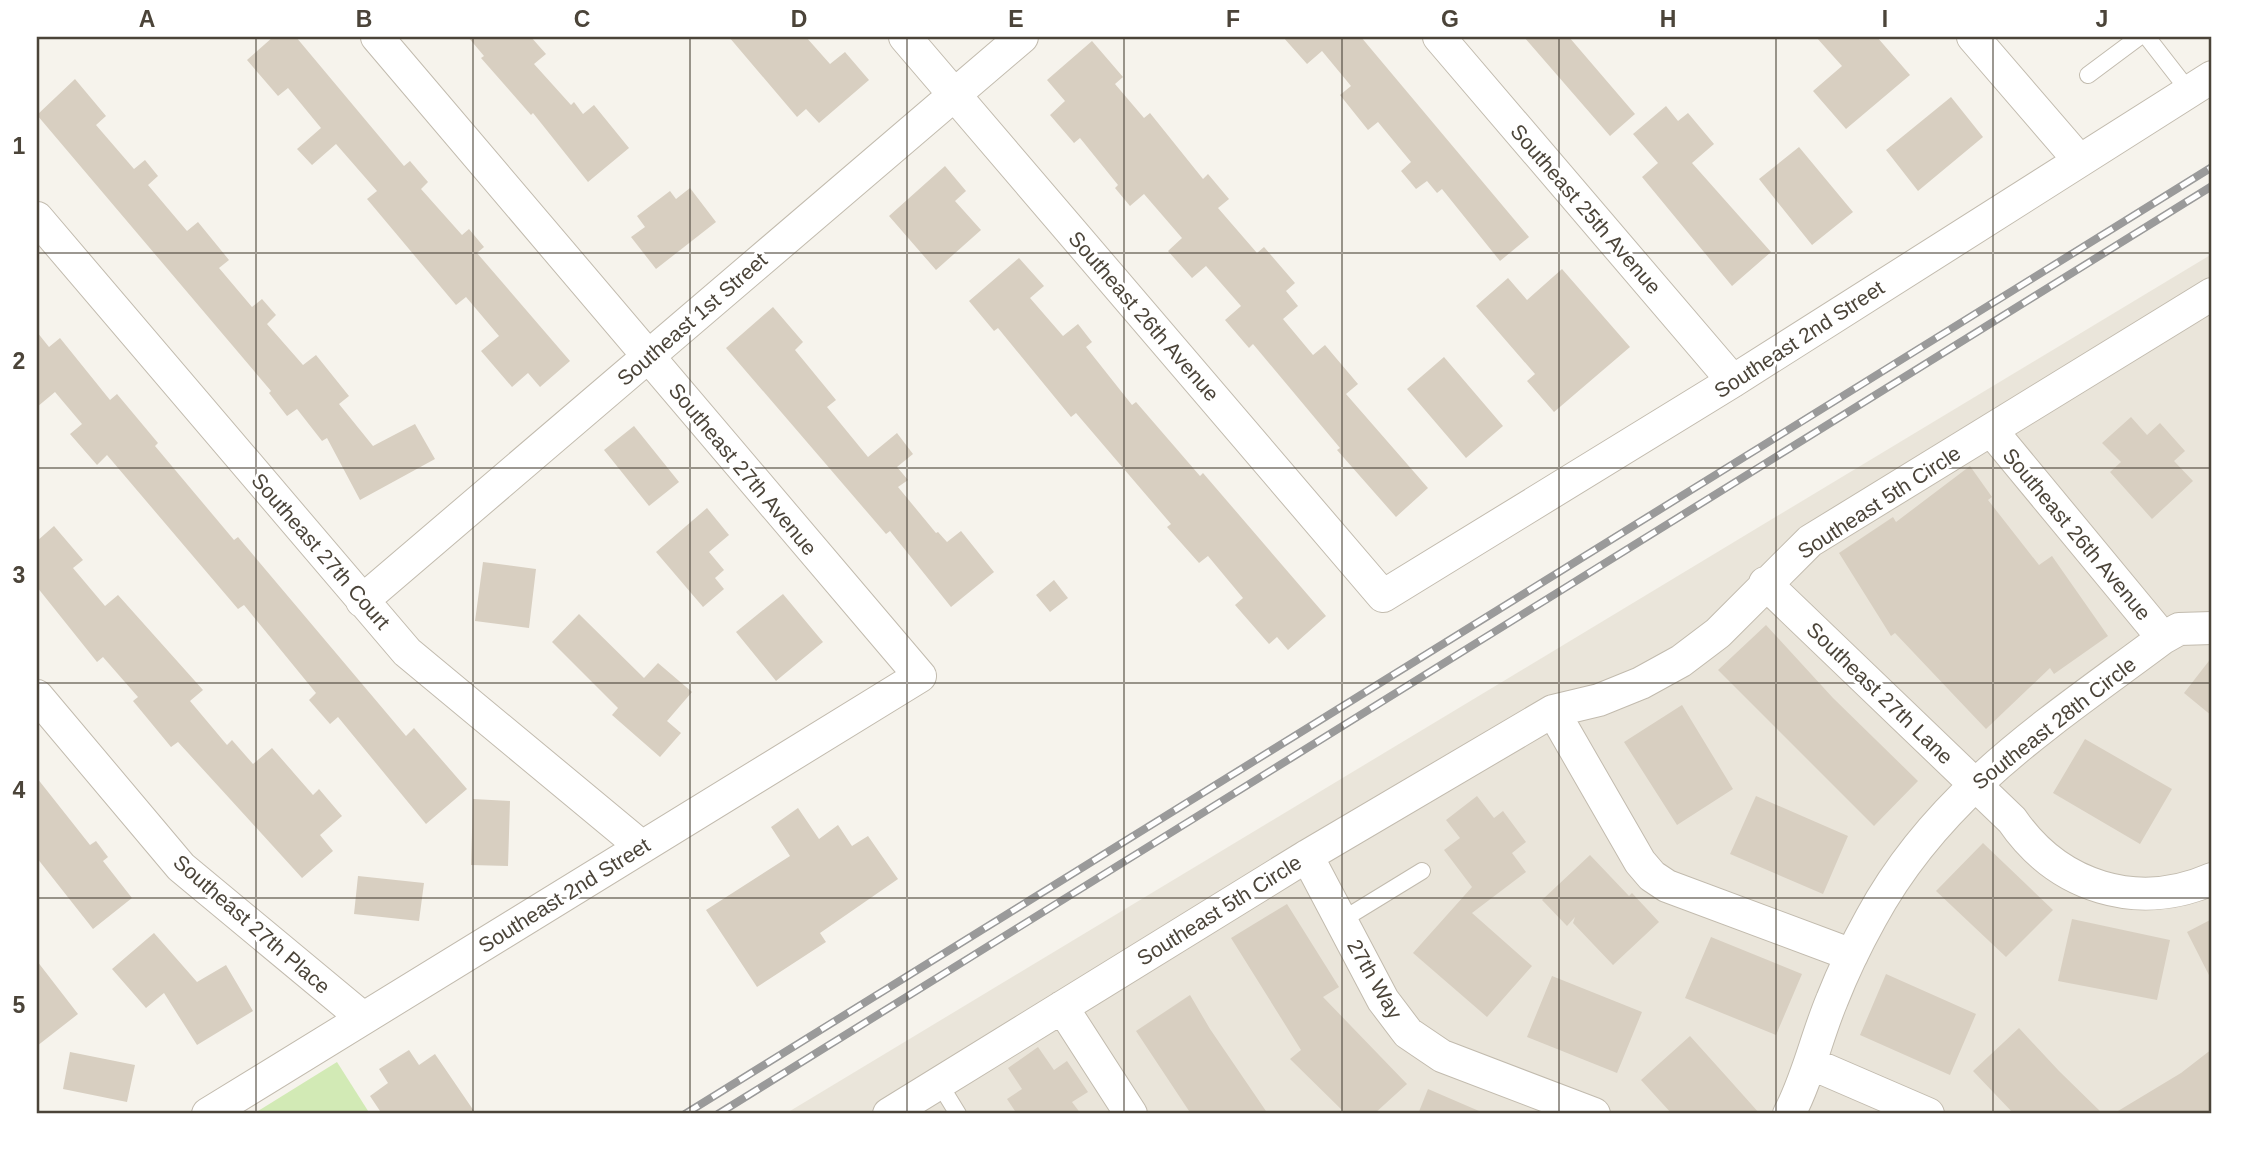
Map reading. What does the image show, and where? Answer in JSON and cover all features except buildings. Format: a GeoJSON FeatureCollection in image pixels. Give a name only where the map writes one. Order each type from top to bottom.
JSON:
{"type":"FeatureCollection","features":[{"type":"Feature","properties":{"kind":"street","name":"Southeast 27th Avenue"},"geometry":{"type":"LineString","coordinates":[[377,37],[920,676]]}},
{"type":"Feature","properties":{"kind":"street","name":"Southeast 26th Avenue"},"geometry":{"type":"LineString","coordinates":[[905,37],[1383,596]]}},
{"type":"Feature","properties":{"kind":"street","name":"Southeast 1st Street"},"geometry":{"type":"LineString","coordinates":[[362,601],[1022,37]]}},
{"type":"Feature","properties":{"kind":"street","name":"Southeast 25th Avenue"},"geometry":{"type":"LineString","coordinates":[[1439,37],[1734,382]]}},
{"type":"Feature","properties":{"kind":"street"},"geometry":{"type":"LineString","coordinates":[[1973,37],[2079,160]]}},
{"type":"Feature","properties":{"kind":"street","name":"Southeast 2nd Street"},"geometry":{"type":"LineString","coordinates":[[1383,596],[1734,382],[2201,84]]}},
{"type":"Feature","properties":{"kind":"street","name":"Southeast 27th Court"},"geometry":{"type":"LineString","coordinates":[[37,218],[407,652],[642,847]]}},
{"type":"Feature","properties":{"kind":"street","name":"Southeast 5th Circle"},"geometry":{"type":"LineString","coordinates":[[889,1114],[1307,856],[1553,711],[1599,700],[1642,683],[1681,660],[1718,632],[1810,541],[2212,294]]}},
{"type":"Feature","properties":{"kind":"street","name":"Southeast 26th Avenue"},"geometry":{"type":"LineString","coordinates":[[1991,430],[2163,638]]}},
{"type":"Feature","properties":{"kind":"street","name":"Southeast 27th Lane"},"geometry":{"type":"LineString","coordinates":[[1765,583],[2012,820],[2036,850],[2059,869],[2085,882],[2122,893],[2161,894],[2212,879]]}},
{"type":"Feature","properties":{"kind":"street","name":"Southeast 28th Circle"},"geometry":{"type":"LineString","coordinates":[[1789,1114],[1801,1091],[1831,1001],[1852,955],[1912,850],[1973,783],[2002,758],[2163,638],[2179,629],[2212,628]]}},
{"type":"Feature","properties":{"kind":"street","name":"Southeast 2nd Street"},"geometry":{"type":"LineString","coordinates":[[208,1114],[920,676]]}},
{"type":"Feature","properties":{"kind":"street","name":"Southeast 27th Place"},"geometry":{"type":"LineString","coordinates":[[37,695],[181,867],[363,1018]]}},
{"type":"Feature","properties":{"kind":"street"},"geometry":{"type":"LineString","coordinates":[[1553,711],[1640,862],[1652,876],[1667,886],[1852,955]]}},
{"type":"Feature","properties":{"kind":"street","name":"27th Way"},"geometry":{"type":"LineString","coordinates":[[1307,856],[1394,1017],[1424,1046],[1594,1114]]}},
{"type":"Feature","properties":{"kind":"street"},"geometry":{"type":"LineString","coordinates":[[1062,1007],[1131,1114]]}},
{"type":"Feature","properties":{"kind":"street"},"geometry":{"type":"LineString","coordinates":[[1810,1063],[1928,1114]]}},
{"type":"Feature","properties":{"kind":"lane"},"geometry":{"type":"LineString","coordinates":[[2088,75],[2139,37]]}},
{"type":"Feature","properties":{"kind":"lane"},"geometry":{"type":"LineString","coordinates":[[2147,37],[2201,84]]}},
{"type":"Feature","properties":{"kind":"lane"},"geometry":{"type":"LineString","coordinates":[[1342,920],[1422,871]]}},
{"type":"Feature","properties":{"kind":"lane"},"geometry":{"type":"LineString","coordinates":[[939,1083],[958,1114]]}},
{"type":"Feature","properties":{"kind":"shaded area"},"geometry":{"type":"Polygon","coordinates":[[[2212,254],[2212,1114],[785,1114],[2212,254]]]}},
{"type":"Feature","properties":{"kind":"green space"},"geometry":{"type":"Polygon","coordinates":[[[337,1062],[370,1114],[253,1114],[337,1062]]]}},
{"type":"Feature","properties":{"kind":"railway"},"geometry":{"type":"LineString","coordinates":[[685,1114],[2212,167]]}},
{"type":"Feature","properties":{"kind":"railway"},"geometry":{"type":"LineString","coordinates":[[718,1114],[2212,186]]}}]}
